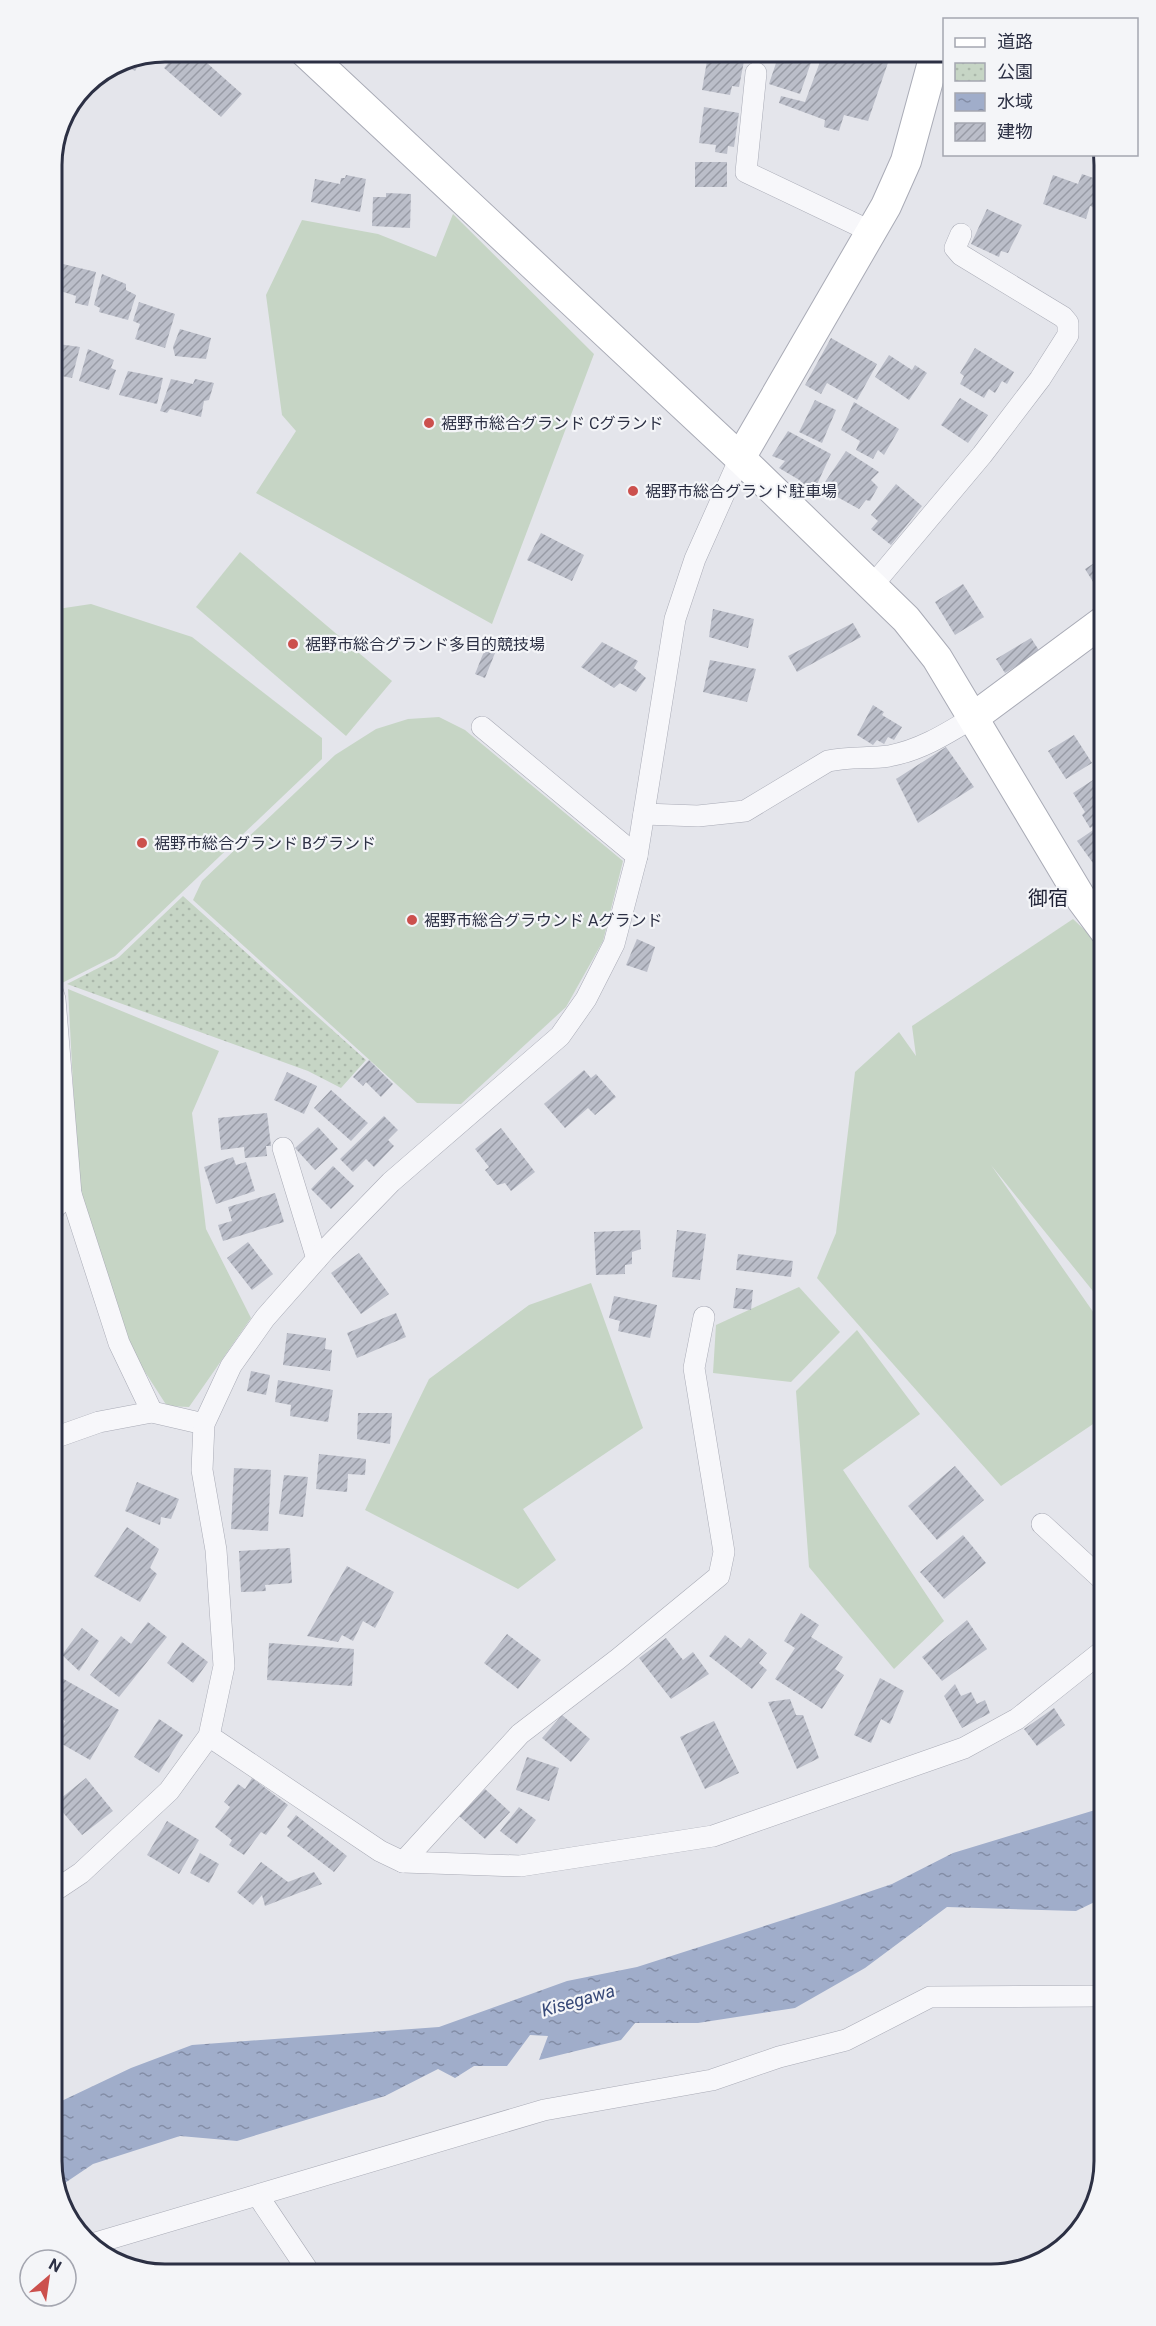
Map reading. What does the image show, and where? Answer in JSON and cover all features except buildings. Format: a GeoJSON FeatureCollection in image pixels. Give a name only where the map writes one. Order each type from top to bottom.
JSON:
{"type":"FeatureCollection","features":[{"type":"Feature","properties":{"kind":"street"},"geometry":{"type":"LineString","coordinates":[[316,62],[740,458],[906,619],[937,658],[1082,900],[1094,916]]}},
{"type":"Feature","properties":{"kind":"street"},"geometry":{"type":"LineString","coordinates":[[62,1886],[81,1873],[169,1791],[209,1736],[224,1666],[216,1550],[202,1470],[204,1424],[231,1366],[265,1318],[317,1259],[391,1182],[560,1036],[586,999],[614,944],[637,856],[675,619],[695,559],[740,458],[872,232],[906,161],[933,62]]}},
{"type":"Feature","properties":{"kind":"street"},"geometry":{"type":"LineString","coordinates":[[756,73],[746,172],[872,232]]}},
{"type":"Feature","properties":{"kind":"street"},"geometry":{"type":"LineString","coordinates":[[872,586],[982,455],[1040,379],[1068,335],[1068,323],[1063,317],[961,255],[955,248],[961,234]]}},
{"type":"Feature","properties":{"kind":"street"},"geometry":{"type":"LineString","coordinates":[[644,814],[698,816],[745,811],[828,761],[842,757],[887,756],[921,747],[974,717],[1094,628]]}},
{"type":"Feature","properties":{"kind":"street"},"geometry":{"type":"LineString","coordinates":[[482,727],[637,856]]}},
{"type":"Feature","properties":{"kind":"street"},"geometry":{"type":"LineString","coordinates":[[62,1084],[71,1194],[119,1343],[152,1412]]}},
{"type":"Feature","properties":{"kind":"street"},"geometry":{"type":"LineString","coordinates":[[283,1148],[317,1259]]}},
{"type":"Feature","properties":{"kind":"street"},"geometry":{"type":"LineString","coordinates":[[62,1201],[71,1194]]}},
{"type":"Feature","properties":{"kind":"street"},"geometry":{"type":"LineString","coordinates":[[403,1862],[520,1734],[618,1659],[718,1576],[724,1552],[694,1368],[704,1317]]}},
{"type":"Feature","properties":{"kind":"street"},"geometry":{"type":"LineString","coordinates":[[62,1435],[99,1422],[152,1412],[204,1424]]}},
{"type":"Feature","properties":{"kind":"street"},"geometry":{"type":"LineString","coordinates":[[1042,1524],[1094,1572]]}},
{"type":"Feature","properties":{"kind":"street"},"geometry":{"type":"LineString","coordinates":[[209,1736],[380,1851],[403,1862],[520,1866],[713,1836],[964,1748],[1017,1719],[1094,1658]]}},
{"type":"Feature","properties":{"kind":"street"},"geometry":{"type":"LineString","coordinates":[[100,2242],[544,2110],[712,2080],[779,2057],[846,2040],[930,1997],[1094,1996]]}},
{"type":"Feature","properties":{"kind":"street"},"geometry":{"type":"LineString","coordinates":[[258,2196],[304,2264]]}},
{"type":"Feature","properties":{"kind":"green space","name":"裾野市総合グランド Cグランド"},"geometry":{"type":"Polygon","coordinates":[[[453,214],[594,354],[492,624],[256,493],[296,431],[282,415],[266,295],[302,220],[378,234],[436,257],[453,214]]]}},
{"type":"Feature","properties":{"kind":"green space","name":"裾野市総合グランド多目的競技場"},"geometry":{"type":"Polygon","coordinates":[[[240,552],[392,681],[346,736],[196,607],[240,552]]]}},
{"type":"Feature","properties":{"kind":"green space","name":"裾野市総合グランド Bグランド"},"geometry":{"type":"Polygon","coordinates":[[[91,604],[192,637],[322,738],[322,759],[115,956],[62,983],[62,608],[91,604]]]}},
{"type":"Feature","properties":{"kind":"green space","name":"裾野市総合グラウンド Aグランド"},"geometry":{"type":"Polygon","coordinates":[[[439,717],[465,730],[623,861],[603,941],[566,1007],[461,1104],[417,1103],[193,900],[202,881],[335,755],[376,729],[408,719],[439,717]]]}},
{"type":"Feature","properties":{"kind":"green space"},"geometry":{"type":"Polygon","coordinates":[[[183,896],[366,1060],[341,1088],[308,1071],[67,984],[118,958],[183,896]]]}},
{"type":"Feature","properties":{"kind":"green space"},"geometry":{"type":"Polygon","coordinates":[[[1073,919],[1094,939],[1094,1292],[991,1165],[1094,1313],[1094,1423],[1001,1486],[817,1278],[836,1233],[855,1072],[899,1032],[916,1056],[912,1026],[1073,919]]]}},
{"type":"Feature","properties":{"kind":"green space"},"geometry":{"type":"Polygon","coordinates":[[[68,989],[219,1051],[192,1113],[206,1229],[251,1318],[189,1407],[167,1406],[127,1344],[79,1199],[68,989]]]}},
{"type":"Feature","properties":{"kind":"green space"},"geometry":{"type":"Polygon","coordinates":[[[591,1283],[643,1428],[523,1509],[556,1560],[518,1589],[365,1510],[429,1379],[529,1305],[591,1283]]]}},
{"type":"Feature","properties":{"kind":"green space"},"geometry":{"type":"Polygon","coordinates":[[[799,1287],[840,1332],[791,1382],[713,1373],[716,1325],[799,1287]]]}},
{"type":"Feature","properties":{"kind":"green space"},"geometry":{"type":"Polygon","coordinates":[[[857,1330],[920,1414],[843,1470],[944,1621],[894,1669],[809,1567],[796,1391],[857,1330]]]}},
{"type":"Feature","properties":{"kind":"water","name":"Kisegawa"},"geometry":{"type":"Polygon","coordinates":[[[1094,1810],[1094,1902],[1076,1911],[947,1907],[865,1968],[795,2008],[698,2023],[635,2023],[621,2040],[539,2060],[548,2036],[530,2035],[507,2066],[474,2066],[455,2078],[438,2069],[385,2096],[237,2141],[180,2136],[93,2164],[64,2184],[62,2101],[131,2068],[192,2045],[439,2027],[567,1981],[637,1967],[830,1905],[892,1884],[953,1853],[1094,1810]]]}},
{"type":"Feature","properties":{"kind":"place","name":"裾野市総合グランド Cグランド"},"geometry":{"type":"Point","coordinates":[429,423]}},
{"type":"Feature","properties":{"kind":"place","name":"裾野市総合グランド駐車場"},"geometry":{"type":"Point","coordinates":[633,491]}},
{"type":"Feature","properties":{"kind":"place","name":"裾野市総合グランド多目的競技場"},"geometry":{"type":"Point","coordinates":[293,644]}},
{"type":"Feature","properties":{"kind":"place","name":"裾野市総合グランド Bグランド"},"geometry":{"type":"Point","coordinates":[142,843]}},
{"type":"Feature","properties":{"kind":"place","name":"裾野市総合グラウンド Aグランド"},"geometry":{"type":"Point","coordinates":[412,920]}},
{"type":"Feature","properties":{"kind":"district","name":"御宿"},"geometry":{"type":"Point","coordinates":[1048,898]}}]}
